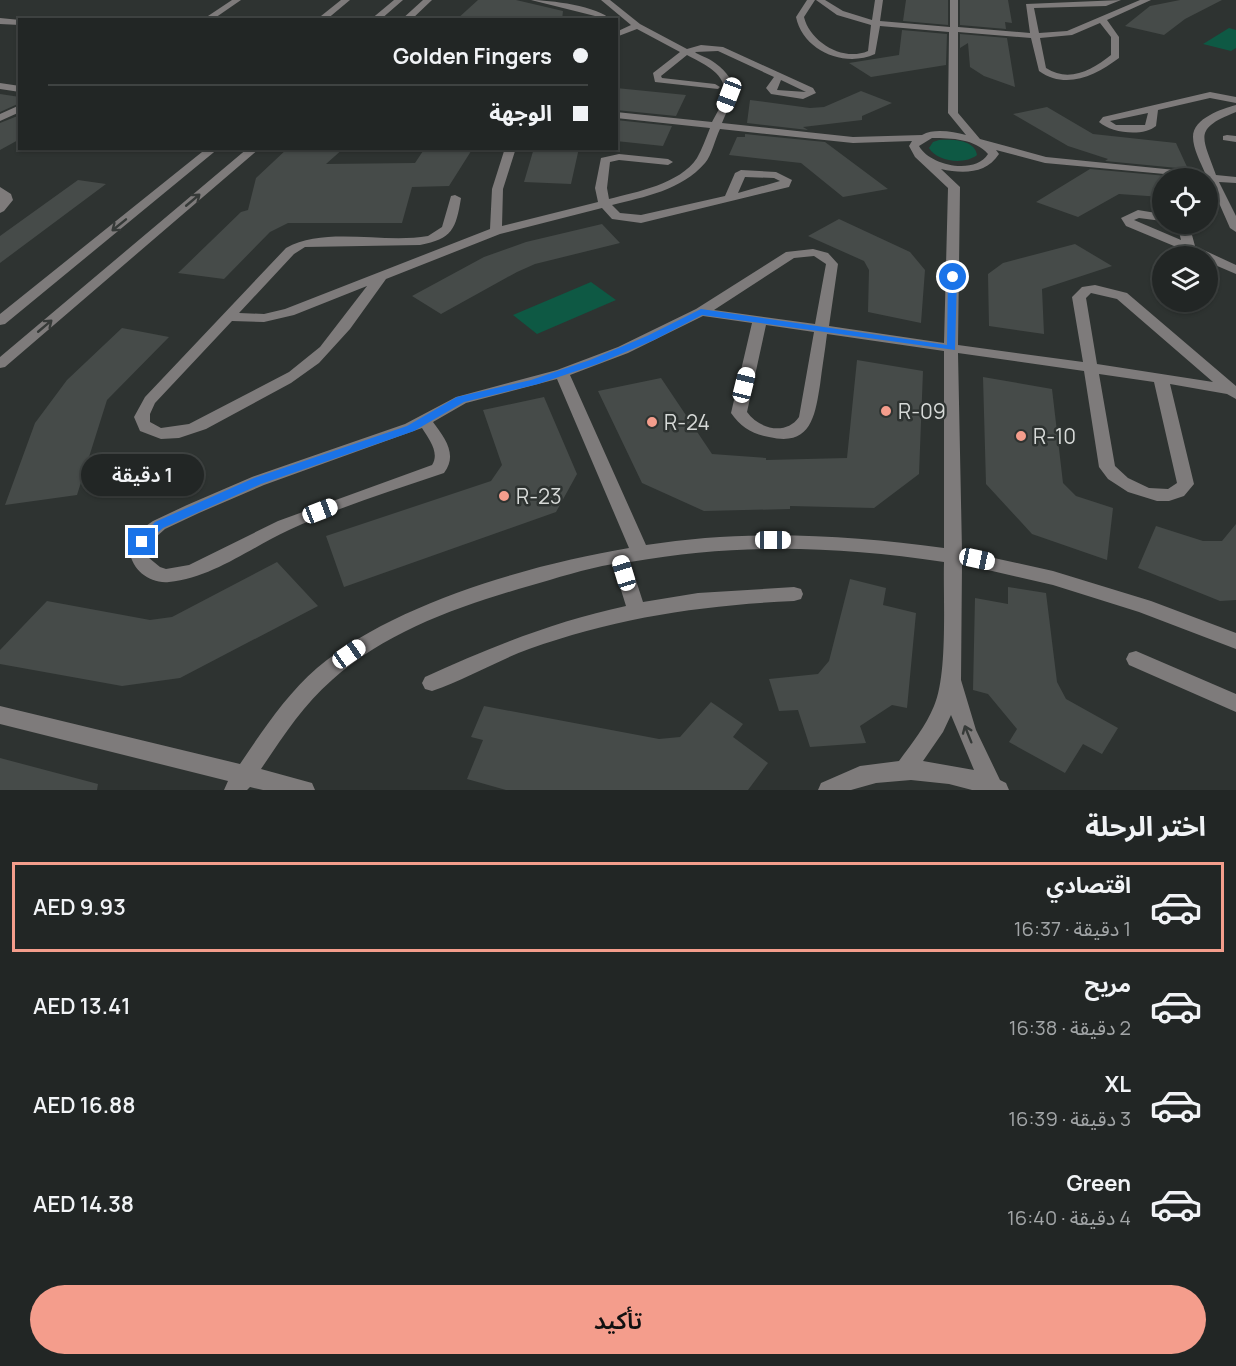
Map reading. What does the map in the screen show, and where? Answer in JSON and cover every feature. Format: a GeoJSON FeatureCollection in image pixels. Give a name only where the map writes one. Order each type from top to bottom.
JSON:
{"type":"FeatureCollection","features":[{"type":"Feature","properties":{"kind":"street"},"geometry":{"type":"LineString","coordinates":[[209,18],[237,0]]}},
{"type":"Feature","properties":{"kind":"street"},"geometry":{"type":"LineString","coordinates":[[323,18],[346,0]]}},
{"type":"Feature","properties":{"kind":"street"},"geometry":{"type":"LineString","coordinates":[[376,18],[399,0]]}},
{"type":"Feature","properties":{"kind":"street"},"geometry":{"type":"LineString","coordinates":[[407,18],[428,0]]}},
{"type":"Feature","properties":{"kind":"street"},"geometry":{"type":"LineString","coordinates":[[535,0],[598,14],[604,18]]}},
{"type":"Feature","properties":{"kind":"street"},"geometry":{"type":"LineString","coordinates":[[229,317],[251,319],[276,316],[496,231],[653,191],[688,174],[701,161],[717,126],[729,95],[728,81],[712,65],[637,26],[605,0]]}},
{"type":"Feature","properties":{"kind":"street"},"geometry":{"type":"LineString","coordinates":[[811,0],[801,13],[800,24],[805,32],[838,56],[855,58],[870,54],[873,49],[879,0]]}},
{"type":"Feature","properties":{"kind":"street"},"geometry":{"type":"LineString","coordinates":[[820,0],[840,13],[876,23],[1035,36],[1069,33],[1147,0]]}},
{"type":"Feature","properties":{"kind":"street"},"geometry":{"type":"LineString","coordinates":[[954,0],[953,113],[994,154],[993,160],[954,187]]}},
{"type":"Feature","properties":{"kind":"street"},"geometry":{"type":"LineString","coordinates":[[1102,19],[1115,37],[1116,56],[1097,69],[1079,76],[1065,78],[1042,69],[1029,7],[1106,4],[1117,0]]}},
{"type":"Feature","properties":{"kind":"street"},"geometry":{"type":"LineString","coordinates":[[0,21],[18,22]]}},
{"type":"Feature","properties":{"kind":"street"},"geometry":{"type":"LineString","coordinates":[[618,34],[637,26]]}},
{"type":"Feature","properties":{"kind":"street"},"geometry":{"type":"LineString","coordinates":[[715,87],[665,82],[656,78],[657,74],[676,57],[702,48],[716,48],[779,76]]}},
{"type":"Feature","properties":{"kind":"street"},"geometry":{"type":"LineString","coordinates":[[0,85],[18,87]]}},
{"type":"Feature","properties":{"kind":"street"},"geometry":{"type":"LineString","coordinates":[[1153,109],[1210,95],[1236,100]]}},
{"type":"Feature","properties":{"kind":"street"},"geometry":{"type":"LineString","coordinates":[[0,118],[18,108]]}},
{"type":"Feature","properties":{"kind":"street"},"geometry":{"type":"LineString","coordinates":[[1208,168],[1200,147],[1199,131],[1211,118],[1236,108]]}},
{"type":"Feature","properties":{"kind":"street"},"geometry":{"type":"LineString","coordinates":[[906,770],[936,726],[946,703],[951,680],[953,555],[951,348],[954,187],[922,158],[914,146],[953,113]]}},
{"type":"Feature","properties":{"kind":"street"},"geometry":{"type":"LineString","coordinates":[[618,115],[853,140],[954,135],[1045,160]]}},
{"type":"Feature","properties":{"kind":"street"},"geometry":{"type":"LineString","coordinates":[[853,140],[922,158],[945,167],[1045,160],[1152,172]]}},
{"type":"Feature","properties":{"kind":"street"},"geometry":{"type":"LineString","coordinates":[[0,321],[212,150]]}},
{"type":"Feature","properties":{"kind":"street"},"geometry":{"type":"LineString","coordinates":[[0,364],[253,150]]}},
{"type":"Feature","properties":{"kind":"street"},"geometry":{"type":"LineString","coordinates":[[496,231],[498,186],[510,150]]}},
{"type":"Feature","properties":{"kind":"street"},"geometry":{"type":"LineString","coordinates":[[668,162],[615,157],[605,160],[601,188],[604,203],[616,216],[641,219],[731,196]]}},
{"type":"Feature","properties":{"kind":"street"},"geometry":{"type":"LineString","coordinates":[[1218,178],[1236,180]]}},
{"type":"Feature","properties":{"kind":"street"},"geometry":{"type":"LineString","coordinates":[[0,190],[7,196],[7,200],[0,209]]}},
{"type":"Feature","properties":{"kind":"street"},"geometry":{"type":"LineString","coordinates":[[1218,190],[1236,228]]}},
{"type":"Feature","properties":{"kind":"street"},"geometry":{"type":"LineString","coordinates":[[381,275],[336,340],[315,360],[287,379],[190,430],[164,434],[144,427],[141,420],[142,412],[150,400],[295,247],[317,242],[420,241],[437,238],[450,226],[455,198]]}},
{"type":"Feature","properties":{"kind":"street"},"geometry":{"type":"LineString","coordinates":[[1152,216],[1138,214],[1127,218],[1130,223],[1152,232]]}},
{"type":"Feature","properties":{"kind":"street"},"geometry":{"type":"LineString","coordinates":[[1156,234],[1184,246]]}},
{"type":"Feature","properties":{"kind":"street"},"geometry":{"type":"LineString","coordinates":[[425,421],[445,456],[443,465],[438,469],[284,525],[193,572],[166,576],[154,573],[140,561],[139,552],[142,542],[159,525],[258,481],[403,431],[461,400],[562,374],[632,346],[701,312],[790,255],[815,253],[832,264],[805,422],[787,433],[767,433],[749,426],[739,413],[760,320]]}},
{"type":"Feature","properties":{"kind":"street"},"geometry":{"type":"LineString","coordinates":[[1218,262],[1236,270]]}},
{"type":"Feature","properties":{"kind":"street"},"geometry":{"type":"LineString","coordinates":[[1161,378],[1186,483],[1182,490],[1173,495],[1148,494],[1125,485],[1107,467],[1078,297],[1087,290],[1104,290],[1129,300],[1234,392]]}},
{"type":"Feature","properties":{"kind":"street"},"geometry":{"type":"LineString","coordinates":[[701,312],[1161,378],[1234,392]]}},
{"type":"Feature","properties":{"kind":"street"},"geometry":{"type":"LineString","coordinates":[[562,374],[640,552]]}},
{"type":"Feature","properties":{"kind":"street"},"geometry":{"type":"LineString","coordinates":[[240,782],[296,702],[331,668],[361,646],[441,608],[482,593],[542,573],[640,552],[707,543],[796,540],[850,542],[953,555],[1042,574],[1115,595],[1236,641]]}},
{"type":"Feature","properties":{"kind":"street"},"geometry":{"type":"LineString","coordinates":[[619,555],[636,609]]}},
{"type":"Feature","properties":{"kind":"street"},"geometry":{"type":"LineString","coordinates":[[432,683],[514,645],[585,622],[636,609],[714,597],[794,594]]}},
{"type":"Feature","properties":{"kind":"street"},"geometry":{"type":"LineString","coordinates":[[1136,659],[1236,703]]}},
{"type":"Feature","properties":{"kind":"street"},"geometry":{"type":"LineString","coordinates":[[951,680],[966,730],[995,788]]}},
{"type":"Feature","properties":{"kind":"street"},"geometry":{"type":"LineString","coordinates":[[0,715],[240,782],[304,790]]}},
{"type":"Feature","properties":{"kind":"street"},"geometry":{"type":"LineString","coordinates":[[830,790],[860,776],[906,770],[948,774],[995,788]]}},
{"type":"Feature","properties":{"kind":"green space"},"geometry":{"type":"Polygon","coordinates":[[[1229,28],[1236,30],[1236,48],[1231,51],[1203,44],[1229,28]]]}},
{"type":"Feature","properties":{"kind":"green space"},"geometry":{"type":"Polygon","coordinates":[[[956,140],[967,143],[972,146],[977,155],[959,161],[945,159],[933,153],[929,148],[933,142],[956,140]]]}},
{"type":"Feature","properties":{"kind":"green space"},"geometry":{"type":"Polygon","coordinates":[[[591,282],[616,300],[537,334],[513,315],[591,282]]]}},
{"type":"Feature","properties":{"kind":"building"},"geometry":{"type":"Polygon","coordinates":[[[478,0],[516,0],[563,11],[562,18],[458,18],[478,0]]]}},
{"type":"Feature","properties":{"kind":"building"},"geometry":{"type":"Polygon","coordinates":[[[906,0],[948,0],[948,25],[903,21],[906,0]]]}},
{"type":"Feature","properties":{"kind":"building"},"geometry":{"type":"Polygon","coordinates":[[[960,0],[1008,0],[1012,23],[1005,22],[1006,29],[960,25],[960,0]]]}},
{"type":"Feature","properties":{"kind":"building"},"geometry":{"type":"Polygon","coordinates":[[[1180,0],[1222,0],[1185,19],[1164,35],[1125,26],[1150,6],[1180,0]]]}},
{"type":"Feature","properties":{"kind":"building"},"geometry":{"type":"Polygon","coordinates":[[[902,30],[947,34],[946,65],[871,77],[849,63],[899,55],[902,30]]]}},
{"type":"Feature","properties":{"kind":"building"},"geometry":{"type":"Polygon","coordinates":[[[960,34],[1007,38],[1015,87],[984,76],[970,67],[968,43],[960,48],[960,34]]]}},
{"type":"Feature","properties":{"kind":"building"},"geometry":{"type":"Polygon","coordinates":[[[618,88],[686,95],[676,116],[618,110],[618,88]]]}},
{"type":"Feature","properties":{"kind":"building"},"geometry":{"type":"Polygon","coordinates":[[[861,91],[892,103],[862,116],[862,120],[803,127],[808,130],[747,123],[750,100],[810,108],[824,107],[861,91]]]}},
{"type":"Feature","properties":{"kind":"building"},"geometry":{"type":"Polygon","coordinates":[[[0,94],[18,97],[18,104],[0,112],[0,94]]]}},
{"type":"Feature","properties":{"kind":"building"},"geometry":{"type":"Polygon","coordinates":[[[1047,107],[1093,134],[1176,143],[1188,168],[1105,161],[1108,159],[1068,146],[1013,114],[1047,107]]]}},
{"type":"Feature","properties":{"kind":"building"},"geometry":{"type":"Polygon","coordinates":[[[18,116],[18,140],[0,150],[0,123],[18,116]]]}},
{"type":"Feature","properties":{"kind":"building"},"geometry":{"type":"Polygon","coordinates":[[[618,120],[672,126],[663,146],[618,141],[618,120]]]}},
{"type":"Feature","properties":{"kind":"building"},"geometry":{"type":"Polygon","coordinates":[[[745,134],[825,142],[888,189],[843,197],[801,163],[729,155],[737,137],[745,137],[745,134]]]}},
{"type":"Feature","properties":{"kind":"building"},"geometry":{"type":"Polygon","coordinates":[[[286,150],[342,150],[326,164],[415,163],[424,150],[472,150],[449,186],[412,187],[402,223],[288,223],[270,232],[224,279],[178,273],[241,212],[248,210],[256,178],[286,150]]]}},
{"type":"Feature","properties":{"kind":"building"},"geometry":{"type":"Polygon","coordinates":[[[533,150],[579,150],[571,184],[524,182],[533,150]]]}},
{"type":"Feature","properties":{"kind":"building"},"geometry":{"type":"Polygon","coordinates":[[[1090,169],[1152,175],[1152,196],[1119,194],[1078,217],[1036,202],[1090,169]]]}},
{"type":"Feature","properties":{"kind":"building"},"geometry":{"type":"Polygon","coordinates":[[[78,180],[106,184],[0,263],[0,236],[78,180]]]}},
{"type":"Feature","properties":{"kind":"building"},"geometry":{"type":"Polygon","coordinates":[[[839,219],[910,252],[925,270],[921,323],[868,312],[869,270],[864,261],[808,236],[839,219]]]}},
{"type":"Feature","properties":{"kind":"building"},"geometry":{"type":"Polygon","coordinates":[[[602,224],[620,243],[535,264],[441,314],[412,296],[484,257],[526,242],[602,224]]]}},
{"type":"Feature","properties":{"kind":"building"},"geometry":{"type":"Polygon","coordinates":[[[1075,244],[1112,266],[1042,289],[1044,334],[989,326],[988,274],[1003,263],[1075,244]]]}},
{"type":"Feature","properties":{"kind":"building"},"geometry":{"type":"Polygon","coordinates":[[[122,328],[169,337],[107,400],[77,495],[5,505],[35,423],[67,380],[122,328]]]}},
{"type":"Feature","properties":{"kind":"building"},"geometry":{"type":"Polygon","coordinates":[[[857,360],[923,371],[919,474],[874,508],[790,506],[790,509],[704,511],[642,483],[598,391],[661,378],[712,454],[766,458],[766,460],[847,458],[857,360]]]}},
{"type":"Feature","properties":{"kind":"building","name":"R-10"},"geometry":{"type":"Polygon","coordinates":[[[983,377],[1052,389],[1063,483],[1076,496],[1113,508],[1107,560],[1032,534],[986,484],[983,377]]]}},
{"type":"Feature","properties":{"kind":"building","name":"R-23"},"geometry":{"type":"Polygon","coordinates":[[[544,397],[577,474],[556,512],[344,587],[326,536],[491,481],[502,465],[483,410],[544,397]]]}},
{"type":"Feature","properties":{"kind":"building"},"geometry":{"type":"Polygon","coordinates":[[[1236,524],[1236,600],[1220,601],[1138,568],[1156,526],[1203,541],[1222,541],[1236,524]]]}},
{"type":"Feature","properties":{"kind":"building"},"geometry":{"type":"Polygon","coordinates":[[[277,562],[318,606],[180,678],[122,686],[0,664],[0,650],[47,601],[150,620],[172,617],[277,562]]]}},
{"type":"Feature","properties":{"kind":"building"},"geometry":{"type":"Polygon","coordinates":[[[850,579],[886,588],[883,605],[916,613],[907,708],[892,705],[860,726],[866,743],[810,747],[798,710],[779,711],[769,679],[818,674],[829,661],[850,579]]]}},
{"type":"Feature","properties":{"kind":"building"},"geometry":{"type":"Polygon","coordinates":[[[1008,587],[1046,593],[1057,682],[1066,699],[1118,728],[1102,754],[1083,744],[1065,773],[1009,742],[1017,729],[988,694],[973,690],[975,598],[1008,604],[1008,587]]]}},
{"type":"Feature","properties":{"kind":"building"},"geometry":{"type":"Polygon","coordinates":[[[711,702],[743,724],[733,737],[768,763],[748,790],[506,790],[467,779],[483,740],[471,737],[484,706],[659,739],[680,737],[711,702]]]}},
{"type":"Feature","properties":{"kind":"building"},"geometry":{"type":"Polygon","coordinates":[[[0,758],[98,784],[97,790],[0,790],[0,758]]]}},
{"type":"Feature","properties":{"kind":"place","name":"R-09"},"geometry":{"type":"Point","coordinates":[886,411]}},
{"type":"Feature","properties":{"kind":"place","name":"R-24"},"geometry":{"type":"Point","coordinates":[652,422]}},
{"type":"Feature","properties":{"kind":"place","name":"R-10"},"geometry":{"type":"Point","coordinates":[1021,436]}},
{"type":"Feature","properties":{"kind":"place","name":"R-23"},"geometry":{"type":"Point","coordinates":[504,496]}},
{"type":"Feature","properties":{"kind":"route"},"geometry":{"type":"LineString","coordinates":[[142,542],[159,525],[225,494],[290,469],[411,428],[448,405],[461,400],[562,374],[651,338],[701,312],[951,348],[953,277]]}}]}
